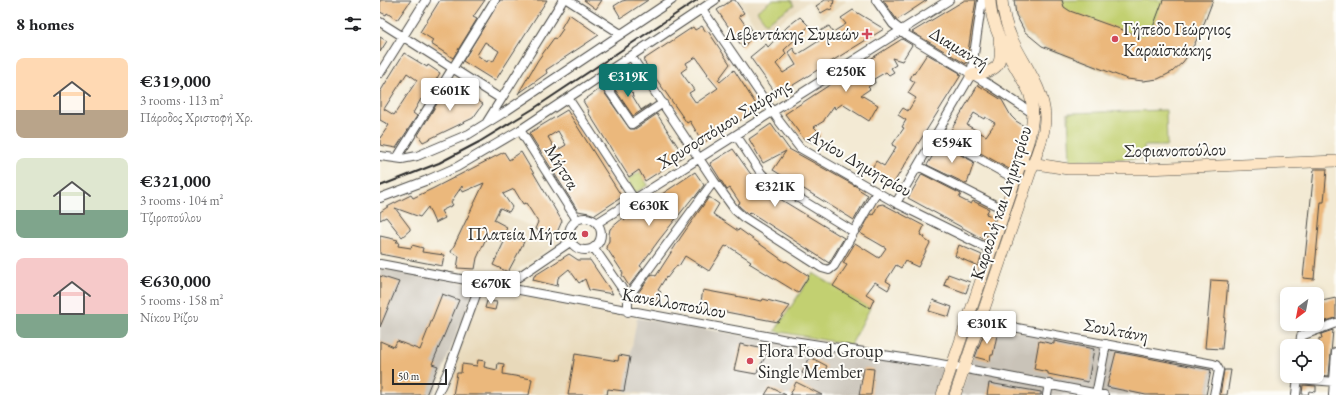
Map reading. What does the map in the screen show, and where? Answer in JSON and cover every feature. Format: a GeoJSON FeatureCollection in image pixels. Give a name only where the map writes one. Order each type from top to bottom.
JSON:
{"type":"FeatureCollection","features":[{"type":"Feature","properties":{"kind":"main road","name":"Καραολή και Δημητρίου"},"geometry":{"type":"LineString","coordinates":[[942,395],[1017,176],[1031,132],[1034,114],[1029,92],[997,35],[992,17],[990,0]]}},
{"type":"Feature","properties":{"kind":"main road","name":"Καραολή και Δημητρίου"},"geometry":{"type":"LineString","coordinates":[[955,395],[1040,146],[1045,124],[1044,107],[1038,88],[1008,28],[1003,14],[1002,0]]}},
{"type":"Feature","properties":{"kind":"main road"},"geometry":{"type":"LineString","coordinates":[[971,75],[994,69],[1000,62],[1001,54],[997,35]]}},
{"type":"Feature","properties":{"kind":"main road"},"geometry":{"type":"LineString","coordinates":[[1040,146],[1048,160],[1058,167]]}},
{"type":"Feature","properties":{"kind":"main road","name":"Σοφιανοπούλου"},"geometry":{"type":"LineString","coordinates":[[1033,164],[1068,169],[1160,168],[1336,161]]}},
{"type":"Feature","properties":{"kind":"main road"},"geometry":{"type":"LineString","coordinates":[[1017,176],[1022,168],[1033,164]]}},
{"type":"Feature","properties":{"kind":"street"},"geometry":{"type":"LineString","coordinates":[[380,73],[426,0]]}},
{"type":"Feature","properties":{"kind":"street"},"geometry":{"type":"LineString","coordinates":[[397,158],[495,0]]}},
{"type":"Feature","properties":{"kind":"street"},"geometry":{"type":"LineString","coordinates":[[485,124],[563,0]]}},
{"type":"Feature","properties":{"kind":"street"},"geometry":{"type":"LineString","coordinates":[[568,0],[621,34]]}},
{"type":"Feature","properties":{"kind":"street"},"geometry":{"type":"LineString","coordinates":[[380,156],[406,158],[422,155],[458,139],[485,124],[672,0]]}},
{"type":"Feature","properties":{"kind":"street"},"geometry":{"type":"LineString","coordinates":[[380,198],[425,181],[457,166],[520,130],[716,0]]}},
{"type":"Feature","properties":{"kind":"street","name":"Διαμαντή"},"geometry":{"type":"LineString","coordinates":[[876,0],[893,24],[901,30],[1034,114]]}},
{"type":"Feature","properties":{"kind":"street","name":"Χρυσοστόμου Σμύρνης"},"geometry":{"type":"LineString","coordinates":[[597,223],[949,0]]}},
{"type":"Feature","properties":{"kind":"street"},"geometry":{"type":"LineString","coordinates":[[896,203],[971,75],[982,0]]}},
{"type":"Feature","properties":{"kind":"street","name":"Αγίου Δημητρίου"},"geometry":{"type":"LineString","coordinates":[[702,9],[796,145],[896,203],[992,250]]}},
{"type":"Feature","properties":{"kind":"street"},"geometry":{"type":"LineString","coordinates":[[380,22],[501,99]]}},
{"type":"Feature","properties":{"kind":"street"},"geometry":{"type":"LineString","coordinates":[[631,56],[735,210],[743,217],[822,268],[828,270],[834,266],[878,192]]}},
{"type":"Feature","properties":{"kind":"street"},"geometry":{"type":"LineString","coordinates":[[600,77],[632,124],[663,103]]}},
{"type":"Feature","properties":{"kind":"street"},"geometry":{"type":"LineString","coordinates":[[568,98],[634,199]]}},
{"type":"Feature","properties":{"kind":"street","name":"Μήτσα"},"geometry":{"type":"LineString","coordinates":[[520,130],[576,220]]}},
{"type":"Feature","properties":{"kind":"street"},"geometry":{"type":"LineString","coordinates":[[736,135],[766,178],[854,232]]}},
{"type":"Feature","properties":{"kind":"street"},"geometry":{"type":"LineString","coordinates":[[936,135],[1017,176]]}},
{"type":"Feature","properties":{"kind":"street"},"geometry":{"type":"LineString","coordinates":[[918,166],[1005,210]]}},
{"type":"Feature","properties":{"kind":"street"},"geometry":{"type":"LineString","coordinates":[[628,297],[714,181]]}},
{"type":"Feature","properties":{"kind":"street"},"geometry":{"type":"LineString","coordinates":[[588,218],[597,223],[600,229],[601,237],[599,243],[594,248],[587,251],[581,250],[576,248],[570,242],[569,231],[576,220],[588,218]]}},
{"type":"Feature","properties":{"kind":"street"},"geometry":{"type":"LineString","coordinates":[[509,289],[514,280],[570,242]]}},
{"type":"Feature","properties":{"kind":"street"},"geometry":{"type":"LineString","coordinates":[[594,248],[628,297],[628,312]]}},
{"type":"Feature","properties":{"kind":"street","name":"Κανελλοπούλου"},"geometry":{"type":"LineString","coordinates":[[380,264],[628,312],[786,340],[964,368],[1099,394]]}},
{"type":"Feature","properties":{"kind":"street"},"geometry":{"type":"LineString","coordinates":[[437,395],[452,362],[479,283]]}},
{"type":"Feature","properties":{"kind":"street","name":"Σουλτάνη"},"geometry":{"type":"LineString","coordinates":[[980,321],[1216,365],[1218,370],[1214,395]]}},
{"type":"Feature","properties":{"kind":"street"},"geometry":{"type":"LineString","coordinates":[[1301,339],[1301,336],[1336,323]]}},
{"type":"Feature","properties":{"kind":"street"},"geometry":{"type":"LineString","coordinates":[[1099,394],[1106,344]]}},
{"type":"Feature","properties":{"kind":"street"},"geometry":{"type":"LineString","coordinates":[[1333,395],[1336,352]]}},
{"type":"Feature","properties":{"kind":"street"},"geometry":{"type":"LineString","coordinates":[[1324,381],[1335,382]]}},
{"type":"Feature","properties":{"kind":"street"},"geometry":{"type":"LineString","coordinates":[[1296,395],[1297,383]]}},
{"type":"Feature","properties":{"kind":"street"},"geometry":{"type":"LineString","coordinates":[[1047,395],[1049,384]]}},
{"type":"Feature","properties":{"kind":"shaded area"},"geometry":{"type":"Polygon","coordinates":[[[738,0],[848,0],[821,19],[809,1],[762,35],[738,0]]]}},
{"type":"Feature","properties":{"kind":"shaded area"},"geometry":{"type":"Polygon","coordinates":[[[473,201],[562,240],[509,275],[475,268],[476,265],[450,253],[473,201]]]}},
{"type":"Feature","properties":{"kind":"shaded area"},"geometry":{"type":"Polygon","coordinates":[[[380,268],[464,283],[471,290],[471,297],[433,395],[380,395],[380,268]]]}},
{"type":"Feature","properties":{"kind":"shaded area"},"geometry":{"type":"Polygon","coordinates":[[[486,289],[637,318],[624,390],[649,395],[442,395],[481,293],[486,289]]]}},
{"type":"Feature","properties":{"kind":"shaded area"},"geometry":{"type":"Polygon","coordinates":[[[637,318],[940,368],[943,369],[944,373],[937,395],[649,395],[624,391],[637,318]]]}},
{"type":"Feature","properties":{"kind":"shaded area"},"geometry":{"type":"Polygon","coordinates":[[[984,325],[1215,366],[1210,395],[960,395],[984,325]]]}},
{"type":"Feature","properties":{"kind":"green space"},"geometry":{"type":"Polygon","coordinates":[[[772,0],[791,0],[794,5],[766,23],[757,11],[772,0]]]}},
{"type":"Feature","properties":{"kind":"green space","name":"Γήπεδο Γεώργιος Καραϊσκάκης"},"geometry":{"type":"Polygon","coordinates":[[[1014,0],[1213,0],[1202,29],[1191,51],[1183,62],[1172,72],[1127,79],[1042,46],[1025,32],[1016,15],[1014,0]]]}},
{"type":"Feature","properties":{"kind":"green space"},"geometry":{"type":"Polygon","coordinates":[[[1166,110],[1167,146],[1144,146],[1145,158],[1070,161],[1068,113],[1166,110]]]}},
{"type":"Feature","properties":{"kind":"green space"},"geometry":{"type":"Polygon","coordinates":[[[640,172],[648,185],[635,193],[627,180],[640,172]]]}},
{"type":"Feature","properties":{"kind":"green space"},"geometry":{"type":"Polygon","coordinates":[[[813,273],[870,308],[851,345],[775,331],[813,273]]]}},
{"type":"Feature","properties":{"kind":"building"},"geometry":{"type":"Polygon","coordinates":[[[380,0],[411,0],[397,20],[387,13],[386,15],[380,12],[380,0]]]}},
{"type":"Feature","properties":{"kind":"building"},"geometry":{"type":"Polygon","coordinates":[[[440,0],[485,0],[473,17],[477,19],[453,58],[431,44],[433,40],[420,32],[440,0]]]}},
{"type":"Feature","properties":{"kind":"building"},"geometry":{"type":"Polygon","coordinates":[[[500,0],[547,0],[495,81],[463,61],[500,0]],[[485,42],[477,55],[487,62],[489,59],[493,62],[499,51],[485,42]]]}},
{"type":"Feature","properties":{"kind":"building"},"geometry":{"type":"Polygon","coordinates":[[[584,0],[602,0],[596,9],[584,0]]]}},
{"type":"Feature","properties":{"kind":"building"},"geometry":{"type":"Polygon","coordinates":[[[627,0],[648,0],[621,18],[614,6],[627,0]]]}},
{"type":"Feature","properties":{"kind":"building"},"geometry":{"type":"Polygon","coordinates":[[[732,0],[735,0],[744,13],[739,16],[746,26],[748,24],[752,30],[750,32],[753,35],[743,48],[717,10],[732,0]]]}},
{"type":"Feature","properties":{"kind":"building"},"geometry":{"type":"Polygon","coordinates":[[[825,0],[834,0],[832,10],[828,9],[821,13],[816,6],[825,0]]]}},
{"type":"Feature","properties":{"kind":"building"},"geometry":{"type":"Polygon","coordinates":[[[883,0],[927,0],[897,20],[883,0]]]}},
{"type":"Feature","properties":{"kind":"building"},"geometry":{"type":"Polygon","coordinates":[[[965,0],[976,0],[966,64],[912,32],[965,0]]]}},
{"type":"Feature","properties":{"kind":"building","name":"Γήπεδο Γεώργιος Καραϊσκάκης"},"geometry":{"type":"Polygon","coordinates":[[[1014,0],[1062,0],[1064,7],[1070,11],[1141,36],[1148,34],[1153,27],[1163,0],[1213,0],[1202,29],[1191,51],[1183,62],[1172,72],[1158,79],[1143,81],[1127,79],[1042,46],[1025,32],[1016,15],[1014,0]]]}},
{"type":"Feature","properties":{"kind":"building"},"geometry":{"type":"Polygon","coordinates":[[[853,10],[884,29],[777,95],[750,57],[766,44],[768,47],[787,27],[800,17],[809,26],[784,50],[786,54],[776,64],[783,73],[796,65],[788,52],[793,48],[797,55],[822,39],[817,33],[829,26],[833,32],[846,24],[841,18],[853,10]]]}},
{"type":"Feature","properties":{"kind":"building"},"geometry":{"type":"Polygon","coordinates":[[[569,14],[599,35],[546,70],[547,73],[518,94],[538,60],[554,38],[556,39],[563,29],[561,28],[569,14]]]}},
{"type":"Feature","properties":{"kind":"building"},"geometry":{"type":"Polygon","coordinates":[[[702,26],[706,32],[708,31],[730,64],[718,80],[720,82],[734,70],[759,109],[703,143],[690,121],[687,123],[643,60],[693,27],[695,30],[702,26]],[[696,57],[686,63],[688,67],[681,72],[694,90],[689,93],[696,103],[718,88],[707,75],[708,74],[696,57]]]}},
{"type":"Feature","properties":{"kind":"building"},"geometry":{"type":"Polygon","coordinates":[[[380,37],[387,41],[380,52],[380,37]]]}},
{"type":"Feature","properties":{"kind":"building"},"geometry":{"type":"Polygon","coordinates":[[[902,39],[912,45],[902,61],[892,58],[896,65],[891,68],[894,72],[889,75],[886,72],[874,79],[875,83],[868,87],[870,89],[861,95],[878,105],[869,121],[842,104],[835,109],[834,106],[824,121],[814,127],[821,134],[816,142],[813,143],[804,139],[785,114],[902,39]]]}},
{"type":"Feature","properties":{"kind":"building"},"geometry":{"type":"Polygon","coordinates":[[[404,53],[440,73],[429,92],[431,93],[426,101],[421,99],[413,113],[417,116],[396,148],[380,145],[380,138],[389,125],[380,120],[380,92],[404,53]],[[407,73],[384,109],[394,115],[417,80],[407,73]]]}},
{"type":"Feature","properties":{"kind":"building"},"geometry":{"type":"Polygon","coordinates":[[[927,54],[961,75],[891,187],[869,173],[876,161],[884,166],[896,147],[892,145],[904,128],[902,127],[906,120],[898,115],[903,108],[908,111],[916,98],[908,93],[915,82],[910,79],[927,54]]]}},
{"type":"Feature","properties":{"kind":"building"},"geometry":{"type":"Polygon","coordinates":[[[624,81],[626,85],[629,83],[633,89],[630,91],[641,110],[650,104],[633,116],[614,88],[624,81]]]}},
{"type":"Feature","properties":{"kind":"building"},"geometry":{"type":"Polygon","coordinates":[[[450,82],[483,104],[473,118],[423,142],[418,135],[450,82]]]}},
{"type":"Feature","properties":{"kind":"building"},"geometry":{"type":"Polygon","coordinates":[[[978,85],[1002,100],[1011,116],[1024,126],[1011,170],[948,135],[978,85]],[[974,113],[967,125],[986,136],[995,123],[985,117],[984,119],[974,113]]]}},
{"type":"Feature","properties":{"kind":"building"},"geometry":{"type":"Polygon","coordinates":[[[601,88],[630,129],[635,129],[657,114],[684,156],[645,181],[639,170],[629,177],[588,112],[589,111],[583,101],[601,88]]]}},
{"type":"Feature","properties":{"kind":"building"},"geometry":{"type":"Polygon","coordinates":[[[567,110],[622,197],[595,215],[578,211],[529,133],[567,110]],[[558,131],[548,137],[556,151],[566,145],[558,131]]]}},
{"type":"Feature","properties":{"kind":"building"},"geometry":{"type":"Polygon","coordinates":[[[771,124],[789,149],[859,188],[858,189],[868,195],[854,220],[773,170],[786,151],[763,163],[749,139],[771,124]]]}},
{"type":"Feature","properties":{"kind":"building"},"geometry":{"type":"Polygon","coordinates":[[[940,144],[974,162],[967,184],[927,165],[940,144]]]}},
{"type":"Feature","properties":{"kind":"building"},"geometry":{"type":"Polygon","coordinates":[[[733,149],[750,173],[758,181],[782,196],[780,199],[844,238],[829,263],[750,212],[748,214],[739,206],[738,204],[740,203],[730,188],[727,190],[710,163],[733,149]]]}},
{"type":"Feature","properties":{"kind":"building"},"geometry":{"type":"Polygon","coordinates":[[[504,152],[509,160],[521,152],[562,221],[555,237],[535,229],[538,222],[526,203],[523,204],[514,189],[503,194],[512,207],[509,212],[500,208],[494,220],[507,227],[505,233],[524,242],[508,272],[493,265],[504,242],[488,234],[477,258],[475,269],[457,268],[459,256],[451,252],[484,183],[463,192],[462,186],[451,202],[453,205],[441,211],[445,218],[435,223],[428,207],[420,217],[395,208],[410,228],[410,230],[402,237],[386,217],[380,220],[380,212],[389,206],[411,195],[413,198],[504,152]]]}},
{"type":"Feature","properties":{"kind":"building"},"geometry":{"type":"Polygon","coordinates":[[[1314,169],[1327,169],[1324,202],[1321,202],[1314,279],[1303,278],[1314,169]]]}},
{"type":"Feature","properties":{"kind":"building"},"geometry":{"type":"Polygon","coordinates":[[[695,172],[704,185],[659,240],[640,266],[643,268],[629,286],[622,275],[623,273],[606,247],[609,241],[610,229],[623,218],[625,220],[695,172]]]}},
{"type":"Feature","properties":{"kind":"building"},"geometry":{"type":"Polygon","coordinates":[[[922,174],[961,194],[959,198],[971,204],[973,201],[989,209],[986,214],[995,217],[985,240],[908,198],[922,174]]]}},
{"type":"Feature","properties":{"kind":"building"},"geometry":{"type":"Polygon","coordinates":[[[709,197],[719,204],[713,214],[738,231],[739,229],[785,262],[786,261],[809,276],[798,293],[749,263],[751,261],[728,246],[725,246],[709,271],[685,256],[679,266],[677,265],[667,278],[666,277],[658,290],[661,292],[654,303],[641,300],[638,293],[652,274],[656,276],[709,197]]]}},
{"type":"Feature","properties":{"kind":"building"},"geometry":{"type":"Polygon","coordinates":[[[883,204],[924,226],[920,235],[925,237],[924,239],[930,243],[918,267],[905,261],[901,268],[896,265],[886,281],[891,284],[888,290],[875,282],[866,294],[874,299],[870,308],[833,286],[847,265],[843,263],[855,243],[879,258],[886,248],[860,233],[871,214],[873,215],[878,205],[883,204]]]}},
{"type":"Feature","properties":{"kind":"building"},"geometry":{"type":"Polygon","coordinates":[[[380,236],[398,240],[396,242],[399,242],[398,246],[411,248],[412,245],[423,248],[422,252],[444,255],[442,266],[380,254],[380,236]]]}},
{"type":"Feature","properties":{"kind":"building"},"geometry":{"type":"Polygon","coordinates":[[[959,245],[982,255],[978,266],[955,256],[959,245]]]}},
{"type":"Feature","properties":{"kind":"building"},"geometry":{"type":"Polygon","coordinates":[[[569,254],[578,260],[590,260],[613,294],[589,290],[585,279],[579,283],[569,269],[558,278],[557,286],[533,280],[534,276],[569,254]]]}},
{"type":"Feature","properties":{"kind":"building"},"geometry":{"type":"Polygon","coordinates":[[[948,274],[970,282],[966,293],[944,285],[948,274]]]}},
{"type":"Feature","properties":{"kind":"building"},"geometry":{"type":"Polygon","coordinates":[[[380,276],[399,282],[380,327],[380,276]]]}},
{"type":"Feature","properties":{"kind":"building"},"geometry":{"type":"Polygon","coordinates":[[[1211,280],[1228,281],[1222,349],[1205,348],[1211,280]]]}},
{"type":"Feature","properties":{"kind":"building"},"geometry":{"type":"Polygon","coordinates":[[[703,290],[762,301],[763,299],[790,306],[778,322],[700,307],[703,290]]]}},
{"type":"Feature","properties":{"kind":"building"},"geometry":{"type":"Polygon","coordinates":[[[442,294],[459,300],[432,364],[438,366],[426,395],[380,395],[380,341],[394,347],[397,341],[420,350],[442,294]]]}},
{"type":"Feature","properties":{"kind":"building"},"geometry":{"type":"Polygon","coordinates":[[[1336,298],[1336,318],[1324,322],[1324,301],[1336,298]]]}},
{"type":"Feature","properties":{"kind":"building"},"geometry":{"type":"Polygon","coordinates":[[[933,300],[952,307],[949,317],[929,311],[933,300]]]}},
{"type":"Feature","properties":{"kind":"building"},"geometry":{"type":"Polygon","coordinates":[[[487,301],[497,302],[495,310],[485,308],[487,301]]]}},
{"type":"Feature","properties":{"kind":"building"},"geometry":{"type":"Polygon","coordinates":[[[986,328],[996,330],[995,334],[997,335],[993,355],[991,355],[990,361],[975,357],[986,328]]]}},
{"type":"Feature","properties":{"kind":"building"},"geometry":{"type":"Polygon","coordinates":[[[1333,330],[1329,376],[1324,376],[1324,339],[1322,339],[1321,334],[1333,330]]]}},
{"type":"Feature","properties":{"kind":"building"},"geometry":{"type":"Polygon","coordinates":[[[1039,341],[1054,344],[1054,341],[1094,349],[1088,382],[1048,374],[1048,372],[1034,369],[1039,341]]]}},
{"type":"Feature","properties":{"kind":"building","name":"Flora Food Group Single Member"},"geometry":{"type":"Polygon","coordinates":[[[740,344],[769,350],[756,374],[734,370],[740,344]]]}},
{"type":"Feature","properties":{"kind":"building"},"geometry":{"type":"Polygon","coordinates":[[[1116,352],[1211,370],[1206,395],[1146,395],[1107,387],[1116,352]]]}},
{"type":"Feature","properties":{"kind":"building"},"geometry":{"type":"Polygon","coordinates":[[[575,354],[618,361],[619,355],[630,357],[624,391],[608,389],[607,395],[568,395],[575,354]]]}},
{"type":"Feature","properties":{"kind":"building"},"geometry":{"type":"Polygon","coordinates":[[[810,357],[827,366],[820,381],[802,373],[810,357]]]}},
{"type":"Feature","properties":{"kind":"building"},"geometry":{"type":"Polygon","coordinates":[[[478,360],[485,361],[484,367],[497,370],[498,363],[504,364],[503,374],[532,379],[529,395],[453,395],[457,373],[461,373],[462,364],[477,366],[478,360]]]}},
{"type":"Feature","properties":{"kind":"building"},"geometry":{"type":"Polygon","coordinates":[[[864,368],[874,369],[871,395],[859,395],[864,368]]]}},
{"type":"Feature","properties":{"kind":"building"},"geometry":{"type":"Polygon","coordinates":[[[1224,370],[1231,370],[1227,395],[1220,395],[1224,370]]]}},
{"type":"Feature","properties":{"kind":"building"},"geometry":{"type":"Polygon","coordinates":[[[796,382],[822,395],[790,395],[796,382]]]}},
{"type":"Feature","properties":{"kind":"building"},"geometry":{"type":"Polygon","coordinates":[[[989,383],[1041,392],[1041,395],[987,395],[989,383]]]}},
{"type":"Feature","properties":{"kind":"building"},"geometry":{"type":"Polygon","coordinates":[[[1303,385],[1316,386],[1316,392],[1309,391],[1308,395],[1302,394],[1303,385]]]}},
{"type":"Feature","properties":{"kind":"building"},"geometry":{"type":"Polygon","coordinates":[[[770,387],[786,395],[765,395],[770,387]]]}},
{"type":"Feature","properties":{"kind":"railway"},"geometry":{"type":"LineString","coordinates":[[380,186],[439,163],[479,142],[533,109],[697,0]]}},
{"type":"Feature","properties":{"kind":"place","name":"Λεβεντάκης Συμεών"},"geometry":{"type":"Point","coordinates":[867,34]}},
{"type":"Feature","properties":{"kind":"place","name":"Γήπεδο Γεώργιος Καραϊσκάκης"},"geometry":{"type":"Point","coordinates":[1115,39]}},
{"type":"Feature","properties":{"kind":"place","name":"Πλατεία Μήτσα"},"geometry":{"type":"Point","coordinates":[585,234]}},
{"type":"Feature","properties":{"kind":"place","name":"Flora Food Group Single Member"},"geometry":{"type":"Point","coordinates":[750,361]}}]}
